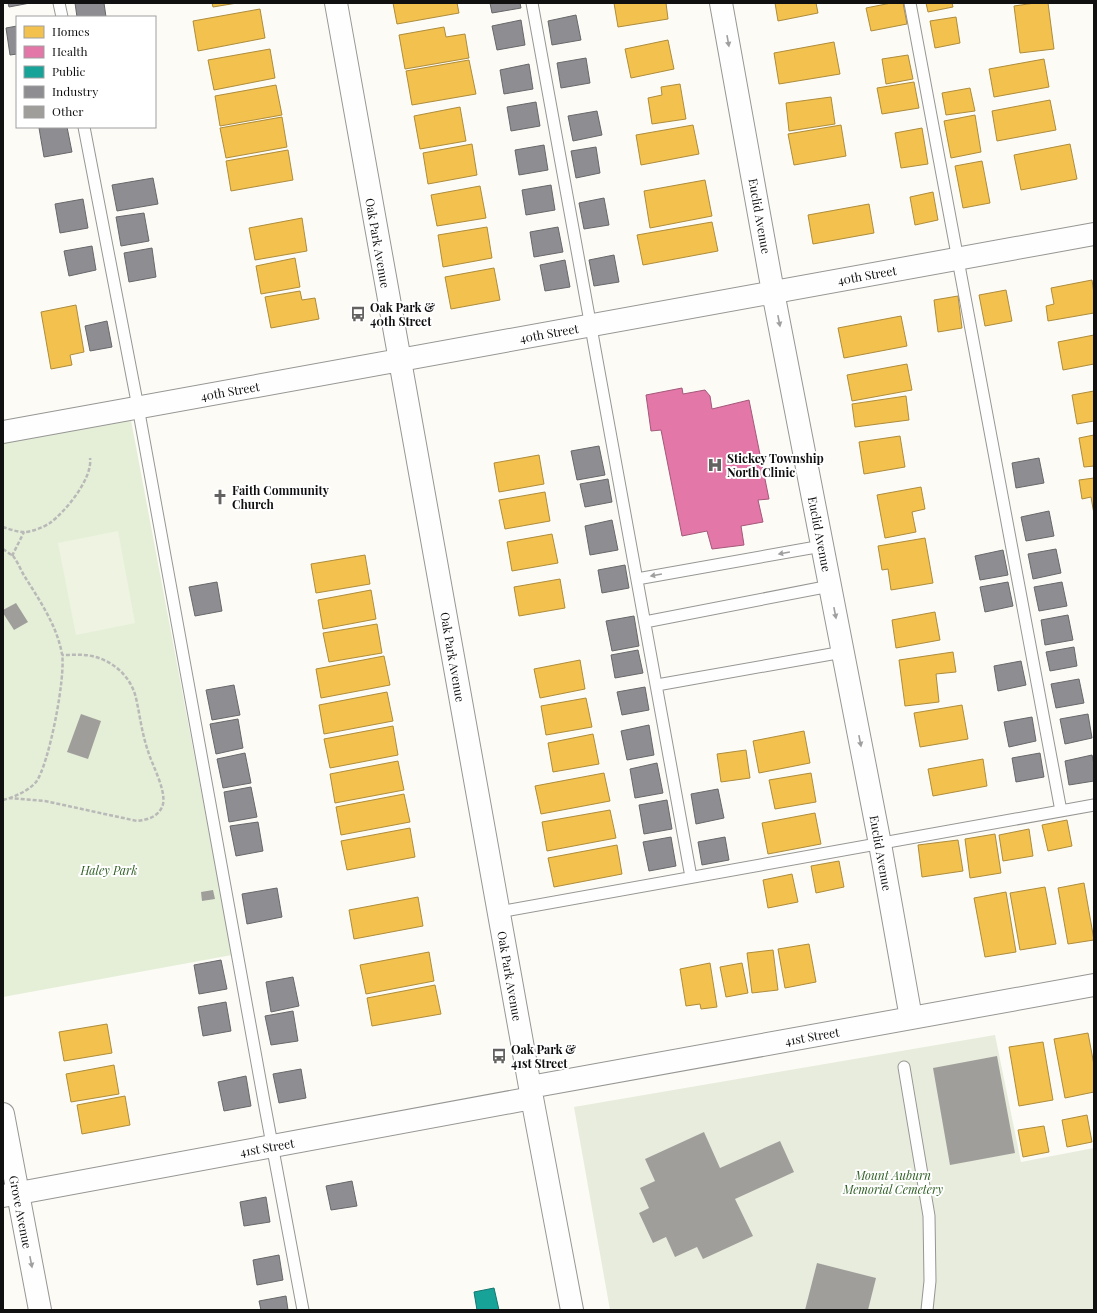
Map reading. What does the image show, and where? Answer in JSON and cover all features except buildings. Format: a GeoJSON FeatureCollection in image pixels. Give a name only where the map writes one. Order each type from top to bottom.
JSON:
{"type":"FeatureCollection","features":[{"type":"Feature","properties":{"kind":"street","name":"Oak Park Avenue"},"geometry":{"type":"LineString","coordinates":[[336,3],[531,1092],[574,1308]]}},
{"type":"Feature","properties":{"kind":"street","name":"Euclid Avenue"},"geometry":{"type":"LineString","coordinates":[[721,3],[773,292],[880,844],[911,1018]]}},
{"type":"Feature","properties":{"kind":"street","name":"40th Street"},"geometry":{"type":"LineString","coordinates":[[3,432],[1094,234]]}},
{"type":"Feature","properties":{"kind":"street","name":"41st Street"},"geometry":{"type":"LineString","coordinates":[[10,1194],[272,1146],[531,1092],[911,1018],[1094,985]]}},
{"type":"Feature","properties":{"kind":"street","name":"Grove Avenue"},"geometry":{"type":"LineString","coordinates":[[3,1114],[10,1194],[40,1310]]}},
{"type":"Feature","properties":{"kind":"lane"},"geometry":{"type":"LineString","coordinates":[[60,3],[62,16]]}},
{"type":"Feature","properties":{"kind":"lane"},"geometry":{"type":"LineString","coordinates":[[532,3],[692,877]]}},
{"type":"Feature","properties":{"kind":"lane"},"geometry":{"type":"LineString","coordinates":[[910,3],[1061,811]]}},
{"type":"Feature","properties":{"kind":"lane"},"geometry":{"type":"LineString","coordinates":[[84,128],[138,407],[303,1310]]}},
{"type":"Feature","properties":{"kind":"lane"},"geometry":{"type":"LineString","coordinates":[[637,579],[822,546]]}},
{"type":"Feature","properties":{"kind":"lane"},"geometry":{"type":"LineString","coordinates":[[645,622],[830,586]]}},
{"type":"Feature","properties":{"kind":"lane"},"geometry":{"type":"LineString","coordinates":[[657,685],[842,652]]}},
{"type":"Feature","properties":{"kind":"lane"},"geometry":{"type":"LineString","coordinates":[[499,912],[1094,805]]}},
{"type":"Feature","properties":{"kind":"lane"},"geometry":{"type":"LineString","coordinates":[[904,1067],[929,1216],[930,1281],[927,1310]]}},
{"type":"Feature","properties":{"kind":"path"},"geometry":{"type":"LineString","coordinates":[[3,527],[24,532],[49,524],[62,513],[83,484],[90,464],[90,458]]}},
{"type":"Feature","properties":{"kind":"path"},"geometry":{"type":"LineString","coordinates":[[12,556],[24,532]]}},
{"type":"Feature","properties":{"kind":"path"},"geometry":{"type":"LineString","coordinates":[[3,549],[12,556],[40,602],[55,631],[62,655],[55,727],[37,780],[27,790],[3,800]]}},
{"type":"Feature","properties":{"kind":"path"},"geometry":{"type":"LineString","coordinates":[[10,798],[44,801],[137,821],[148,819],[158,813],[163,804],[163,792],[148,752],[140,724],[136,697],[129,680],[120,670],[93,656],[62,655]]}},
{"type":"Feature","properties":{"kind":"green space","name":"Haley Park"},"geometry":{"type":"Polygon","coordinates":[[[130,415],[232,955],[3,997],[3,439],[130,415]]]}},
{"type":"Feature","properties":{"kind":"green space"},"geometry":{"type":"Polygon","coordinates":[[[118,531],[135,623],[76,635],[58,543],[118,531]]]}},
{"type":"Feature","properties":{"kind":"green space","name":"Mount Auburn Memorial Cemetery"},"geometry":{"type":"Polygon","coordinates":[[[995,1035],[1021,1162],[1094,1148],[1094,1310],[610,1310],[574,1107],[995,1035]]]}},
{"type":"Feature","properties":{"kind":"place","name":"Oak Park & 40th Street"},"geometry":{"type":"Point","coordinates":[358,314]}},
{"type":"Feature","properties":{"kind":"place","name":"Stickey Township North Clinic"},"geometry":{"type":"Point","coordinates":[715,465]}},
{"type":"Feature","properties":{"kind":"place","name":"Faith Community Church"},"geometry":{"type":"Point","coordinates":[220,497]}},
{"type":"Feature","properties":{"kind":"place","name":"Oak Park & 41st Street"},"geometry":{"type":"Point","coordinates":[499,1056]}}]}
